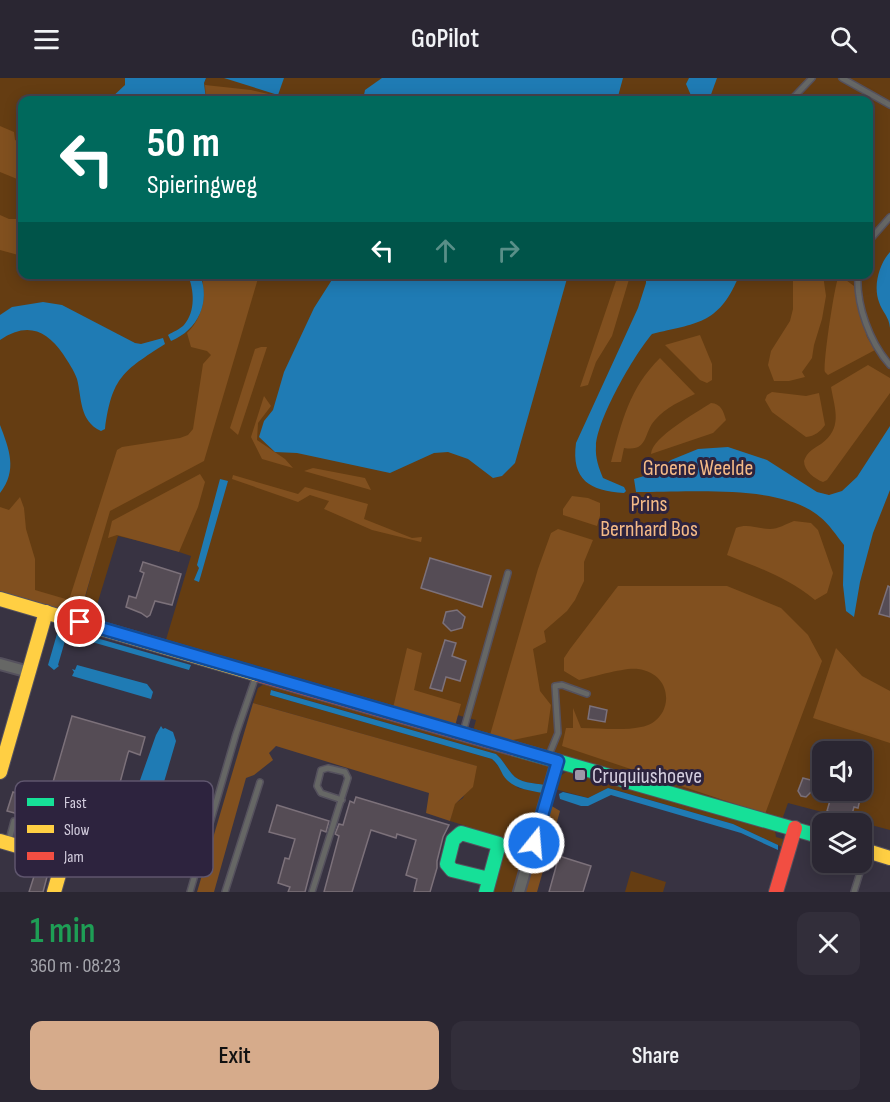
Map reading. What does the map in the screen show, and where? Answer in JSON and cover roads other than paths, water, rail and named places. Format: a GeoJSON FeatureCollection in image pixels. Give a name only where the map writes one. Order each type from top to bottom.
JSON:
{"type":"FeatureCollection","features":[{"type":"Feature","properties":{"kind":"street"},"geometry":{"type":"LineString","coordinates":[[0,599],[256,675],[812,834]]}},
{"type":"Feature","properties":{"kind":"street"},"geometry":{"type":"LineString","coordinates":[[0,772],[46,612]]}},
{"type":"Feature","properties":{"kind":"street"},"geometry":{"type":"LineString","coordinates":[[0,664],[29,672]]}},
{"type":"Feature","properties":{"kind":"street"},"geometry":{"type":"LineString","coordinates":[[519,892],[553,760]]}},
{"type":"Feature","properties":{"kind":"street"},"geometry":{"type":"LineString","coordinates":[[776,892],[795,828]]}},
{"type":"Feature","properties":{"kind":"street"},"geometry":{"type":"LineString","coordinates":[[872,852],[890,858]]}},
{"type":"Feature","properties":{"kind":"street"},"geometry":{"type":"LineString","coordinates":[[54,892],[58,877]]}},
{"type":"Feature","properties":{"kind":"lane"},"geometry":{"type":"LineString","coordinates":[[795,96],[812,78]]}},
{"type":"Feature","properties":{"kind":"lane"},"geometry":{"type":"LineString","coordinates":[[842,78],[890,105]]}},
{"type":"Feature","properties":{"kind":"lane"},"geometry":{"type":"LineString","coordinates":[[873,236],[890,217]]}},
{"type":"Feature","properties":{"kind":"lane"},"geometry":{"type":"LineString","coordinates":[[858,279],[858,292],[869,330],[890,365]]}},
{"type":"Feature","properties":{"kind":"lane"},"geometry":{"type":"LineString","coordinates":[[463,734],[508,573]]}},
{"type":"Feature","properties":{"kind":"lane"},"geometry":{"type":"LineString","coordinates":[[213,813],[256,675]]}},
{"type":"Feature","properties":{"kind":"lane"},"geometry":{"type":"LineString","coordinates":[[553,760],[558,732],[555,686],[562,685],[587,694]]}},
{"type":"Feature","properties":{"kind":"lane"},"geometry":{"type":"LineString","coordinates":[[312,892],[342,800],[348,778],[345,772],[328,768],[321,770],[317,786],[321,793],[342,800]]}},
{"type":"Feature","properties":{"kind":"lane"},"geometry":{"type":"LineString","coordinates":[[225,892],[260,782]]}},
{"type":"Feature","properties":{"kind":"lane"},"geometry":{"type":"LineString","coordinates":[[4,842],[14,821]]}},
{"type":"Feature","properties":{"kind":"lane"},"geometry":{"type":"LineString","coordinates":[[854,892],[859,873]]}},
{"type":"Feature","properties":{"kind":"lane"},"geometry":{"type":"LineString","coordinates":[[190,892],[194,877]]}},
{"type":"Feature","properties":{"kind":"water"},"geometry":{"type":"Polygon","coordinates":[[[125,78],[206,78],[204,83],[206,96],[113,96],[125,85],[125,78]]]}},
{"type":"Feature","properties":{"kind":"water"},"geometry":{"type":"Polygon","coordinates":[[[224,78],[284,78],[278,95],[224,78]]]}},
{"type":"Feature","properties":{"kind":"water"},"geometry":{"type":"Polygon","coordinates":[[[382,78],[623,78],[618,96],[364,96],[365,90],[382,78]]]}},
{"type":"Feature","properties":{"kind":"water"},"geometry":{"type":"Polygon","coordinates":[[[689,78],[717,78],[710,96],[691,96],[686,84],[689,78]]]}},
{"type":"Feature","properties":{"kind":"water"},"geometry":{"type":"Polygon","coordinates":[[[890,252],[890,328],[877,296],[877,282],[880,269],[890,252]]]}},
{"type":"Feature","properties":{"kind":"water"},"geometry":{"type":"Polygon","coordinates":[[[189,279],[201,279],[204,295],[200,314],[188,330],[171,341],[168,335],[184,325],[191,313],[192,287],[189,279]]]}},
{"type":"Feature","properties":{"kind":"water"},"geometry":{"type":"Polygon","coordinates":[[[332,279],[567,279],[515,463],[502,476],[493,478],[468,459],[448,452],[434,453],[390,473],[297,453],[275,452],[259,437],[264,421],[273,410],[284,372],[314,308],[332,279]]]}},
{"type":"Feature","properties":{"kind":"water"},"geometry":{"type":"Polygon","coordinates":[[[646,279],[737,279],[722,305],[714,313],[693,324],[652,334],[636,357],[609,404],[596,446],[597,459],[603,478],[624,487],[626,491],[624,493],[601,490],[585,481],[580,475],[575,456],[576,443],[638,308],[646,279]]]}},
{"type":"Feature","properties":{"kind":"water"},"geometry":{"type":"Polygon","coordinates":[[[43,302],[62,305],[135,343],[141,344],[163,338],[165,344],[129,369],[116,386],[111,398],[105,429],[101,431],[94,427],[85,415],[74,372],[50,339],[35,331],[27,330],[9,334],[0,340],[0,315],[12,307],[43,302]]]}},
{"type":"Feature","properties":{"kind":"water"},"geometry":{"type":"Polygon","coordinates":[[[0,425],[9,451],[10,468],[6,484],[0,493],[0,425]]]}},
{"type":"Feature","properties":{"kind":"water"},"geometry":{"type":"Polygon","coordinates":[[[890,426],[890,490],[873,533],[860,582],[854,617],[846,611],[843,585],[844,545],[820,517],[803,506],[758,494],[706,491],[636,492],[634,479],[661,469],[671,460],[698,449],[728,447],[767,460],[817,492],[829,495],[842,491],[857,477],[890,426]]]}},
{"type":"Feature","properties":{"kind":"water"},"geometry":{"type":"Polygon","coordinates":[[[220,479],[228,481],[199,582],[194,580],[199,568],[197,565],[220,479]]]}},
{"type":"Feature","properties":{"kind":"water"},"geometry":{"type":"Polygon","coordinates":[[[59,627],[70,632],[67,634],[59,666],[54,670],[48,665],[59,627]]]}},
{"type":"Feature","properties":{"kind":"water"},"geometry":{"type":"Polygon","coordinates":[[[86,635],[191,665],[189,670],[85,640],[83,637],[86,635]]]}},
{"type":"Feature","properties":{"kind":"water"},"geometry":{"type":"Polygon","coordinates":[[[77,665],[147,684],[153,692],[151,699],[72,676],[74,672],[72,669],[75,670],[77,665]]]}},
{"type":"Feature","properties":{"kind":"water"},"geometry":{"type":"Polygon","coordinates":[[[271,690],[496,754],[515,777],[545,785],[543,793],[511,783],[492,759],[270,695],[271,690]]]}},
{"type":"Feature","properties":{"kind":"water"},"geometry":{"type":"Polygon","coordinates":[[[161,726],[173,732],[176,741],[164,781],[140,781],[161,726]]]}},
{"type":"Feature","properties":{"kind":"water"},"geometry":{"type":"Polygon","coordinates":[[[608,788],[733,824],[778,845],[778,850],[741,833],[611,795],[588,806],[581,806],[560,799],[559,794],[563,792],[588,798],[608,788]]]}},
{"type":"Feature","properties":{"kind":"place","name":"Cruquiushoeve"},"geometry":{"type":"Point","coordinates":[580,775]}},
{"type":"Feature","properties":{"kind":"park label","name":"Groene Weelde"},"geometry":{"type":"Point","coordinates":[698,467]}},
{"type":"Feature","properties":{"kind":"park label","name":"Prins Bernhard Bos"},"geometry":{"type":"Point","coordinates":[649,516]}}]}
